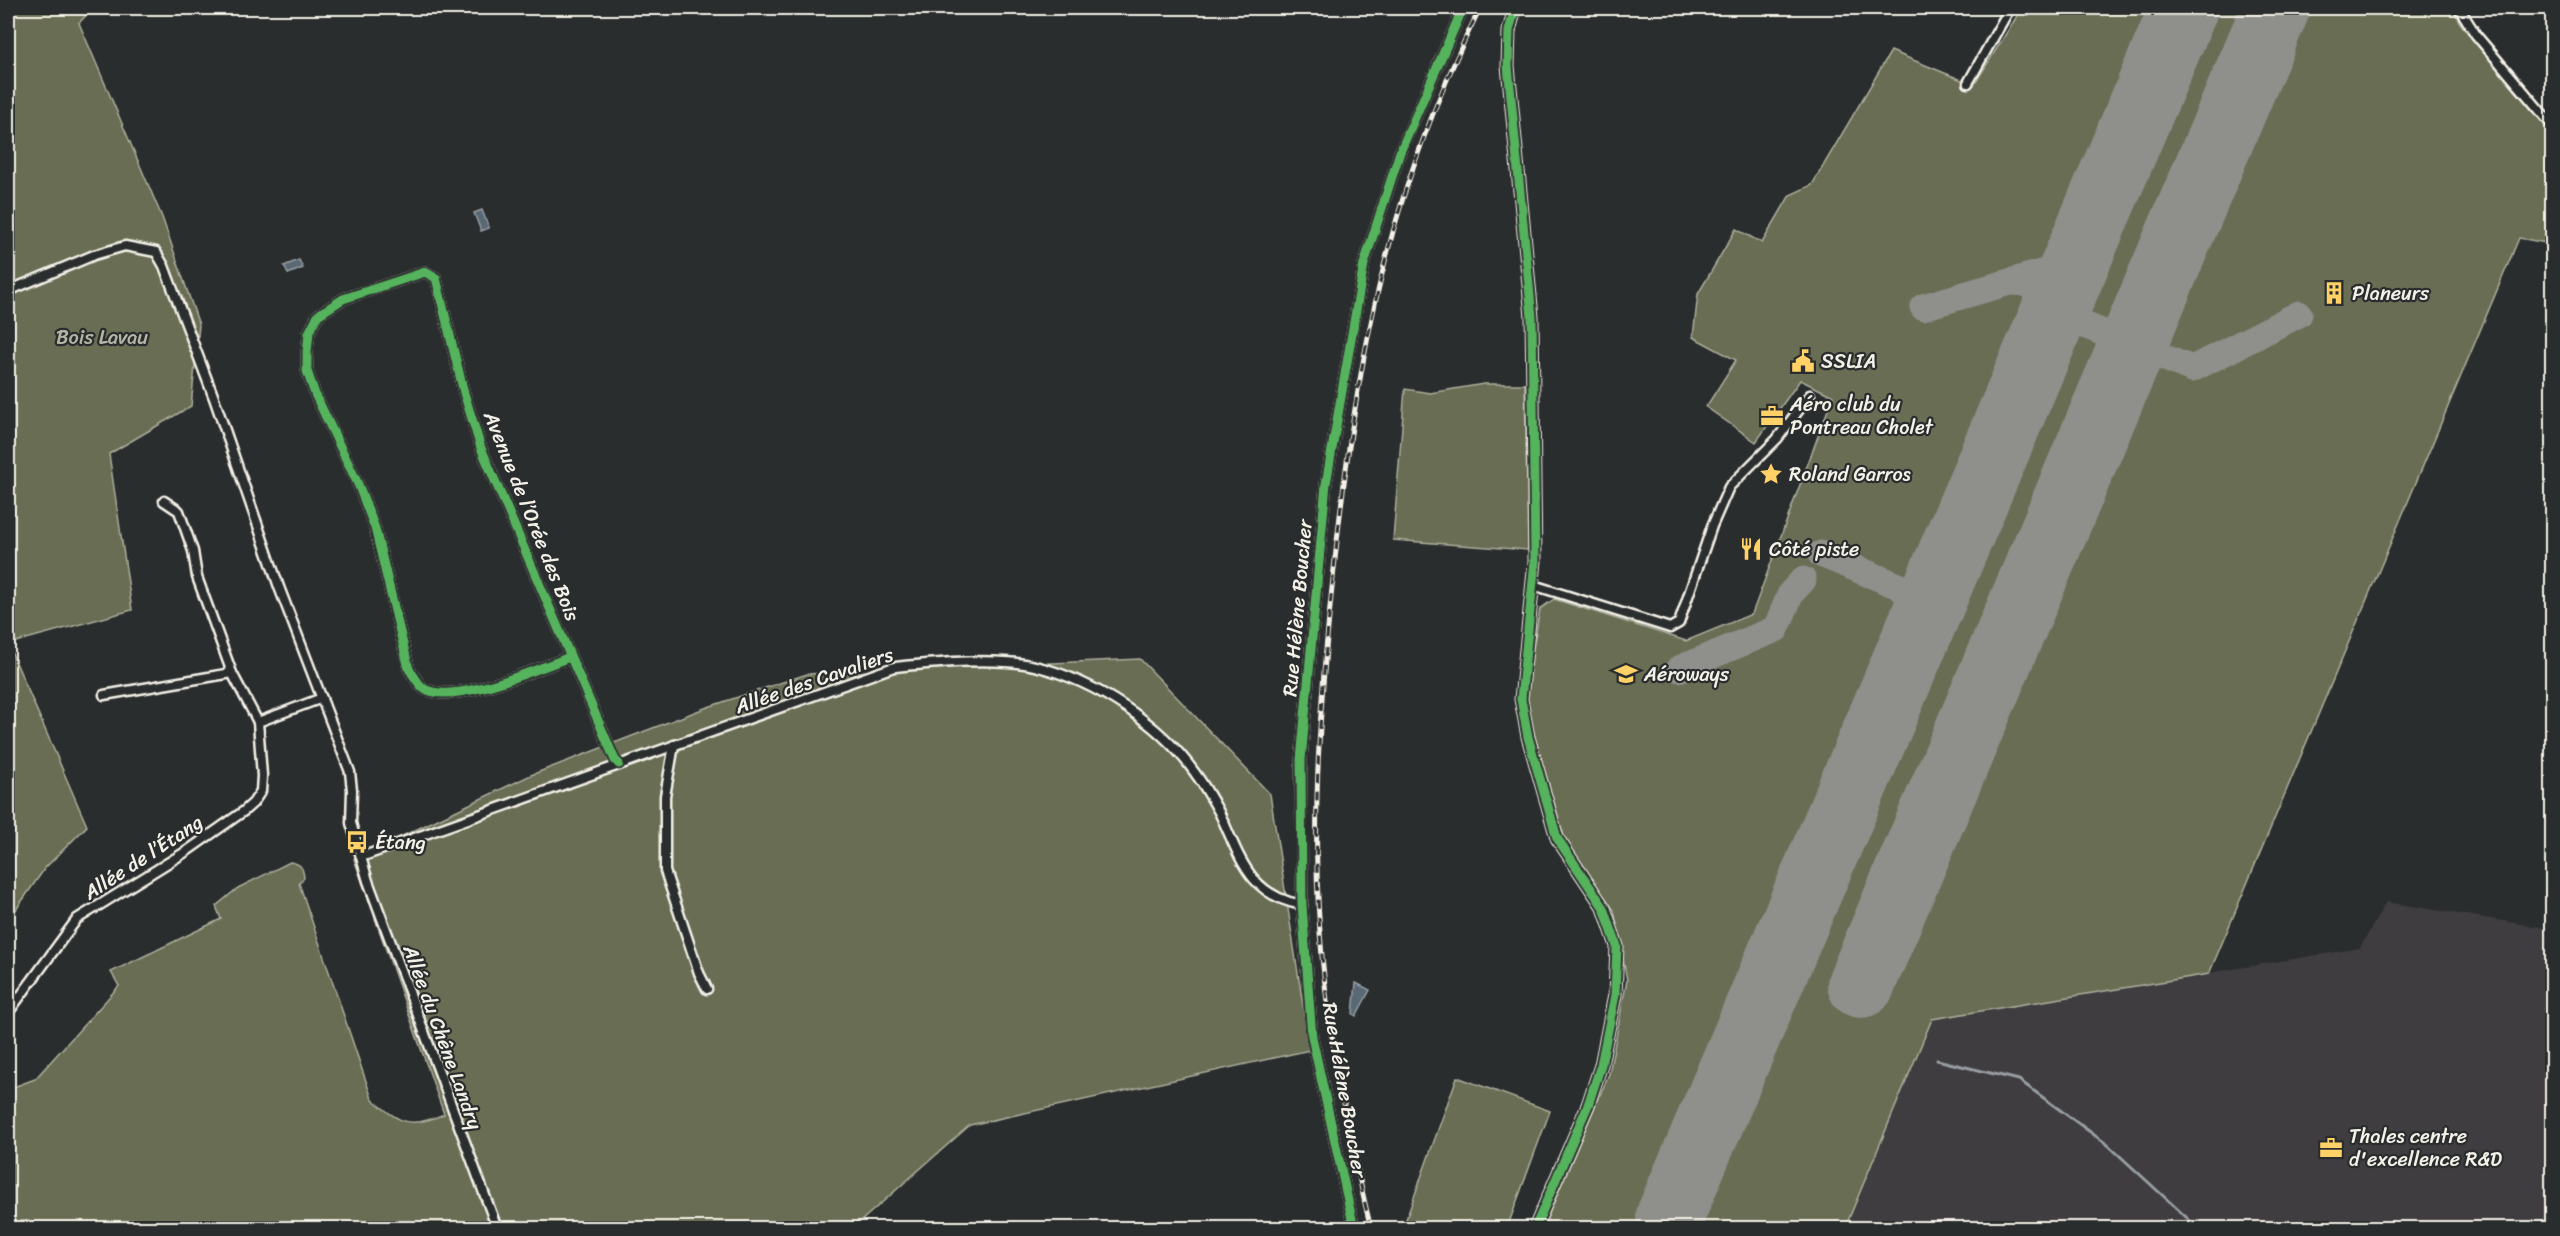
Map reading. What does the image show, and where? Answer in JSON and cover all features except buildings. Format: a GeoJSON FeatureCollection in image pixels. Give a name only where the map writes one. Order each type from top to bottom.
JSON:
{"type":"FeatureCollection","features":[{"type":"Feature","properties":{"kind":"street","name":"Rue Hélène Boucher"},"geometry":{"type":"LineString","coordinates":[[1353,1228],[1312,1037],[1302,904],[1301,760],[1326,484],[1364,264],[1400,152],[1463,8]]}},
{"type":"Feature","properties":{"kind":"street"},"geometry":{"type":"LineString","coordinates":[[1515,8],[1509,31],[1508,66],[1532,317],[1535,561],[1521,699],[1524,720],[1557,838],[1596,896],[1611,924],[1617,946],[1615,995],[1601,1065],[1588,1105],[1534,1228]]}},
{"type":"Feature","properties":{"kind":"street"},"geometry":{"type":"LineString","coordinates":[[1968,82],[2010,8]]}},
{"type":"Feature","properties":{"kind":"street"},"geometry":{"type":"LineString","coordinates":[[2459,8],[2476,35],[2553,125]]}},
{"type":"Feature","properties":{"kind":"street","name":"Allée du Chêne Landry"},"geometry":{"type":"LineString","coordinates":[[8,291],[94,255],[125,246],[156,252],[164,266],[192,338],[279,587],[350,772],[351,823],[361,857],[496,1228]]}},
{"type":"Feature","properties":{"kind":"street","name":"Avenue de l’Orée des Bois"},"geometry":{"type":"LineString","coordinates":[[570,657],[470,692],[440,692],[423,688],[409,669],[375,528],[358,484],[315,394],[307,371],[309,333],[318,315],[343,300],[426,272],[436,278],[464,393],[481,448],[570,657],[615,760],[619,764]]}},
{"type":"Feature","properties":{"kind":"street"},"geometry":{"type":"LineString","coordinates":[[1533,585],[1670,628],[1679,623],[1712,526],[1729,487],[1777,439],[1810,395]]}},
{"type":"Feature","properties":{"kind":"street"},"geometry":{"type":"LineString","coordinates":[[164,501],[179,511],[193,551],[197,577],[232,673],[258,722],[322,698]]}},
{"type":"Feature","properties":{"kind":"street","name":"Allée des Cavaliers"},"geometry":{"type":"LineString","coordinates":[[361,857],[894,667],[982,662],[1035,666],[1108,696],[1146,721],[1167,740],[1194,772],[1218,810],[1246,872],[1258,885],[1270,893],[1302,904]]}},
{"type":"Feature","properties":{"kind":"street"},"geometry":{"type":"LineString","coordinates":[[104,695],[232,673]]}},
{"type":"Feature","properties":{"kind":"street","name":"Allée de l’Étang"},"geometry":{"type":"LineString","coordinates":[[8,1013],[77,919],[187,850],[253,803],[261,791],[262,776],[258,722]]}},
{"type":"Feature","properties":{"kind":"street"},"geometry":{"type":"LineString","coordinates":[[674,745],[664,796],[665,872],[699,974],[707,989]]}},
{"type":"Feature","properties":{"kind":"shaded area"},"geometry":{"type":"Polygon","coordinates":[[[2386,902],[2552,929],[2552,1228],[1845,1228],[1932,1019],[2360,948],[2386,902]]]}},
{"type":"Feature","properties":{"kind":"green space","name":"Bois Lavau"},"geometry":{"type":"Polygon","coordinates":[[[8,8],[93,8],[79,23],[162,217],[199,325],[191,406],[109,454],[132,610],[8,644],[8,8]]]}},
{"type":"Feature","properties":{"kind":"green space"},"geometry":{"type":"Polygon","coordinates":[[[2022,8],[2452,8],[2460,23],[2552,134],[2552,244],[2519,238],[2209,974],[1932,1019],[1845,1228],[1543,1228],[1609,1074],[1627,980],[1614,910],[1566,843],[1527,710],[1528,676],[1540,609],[1554,599],[1686,641],[1752,614],[1833,396],[1800,380],[1756,442],[1706,407],[1736,360],[1693,337],[1698,294],[1736,229],[1762,243],[1790,195],[1812,185],[1891,51],[1974,85],[2022,8]]]}},
{"type":"Feature","properties":{"kind":"green space"},"geometry":{"type":"Polygon","coordinates":[[[1484,384],[1525,384],[1528,550],[1393,540],[1405,389],[1430,393],[1484,384]]]}},
{"type":"Feature","properties":{"kind":"green space"},"geometry":{"type":"Polygon","coordinates":[[[8,644],[87,826],[45,868],[8,921],[8,644]]]}},
{"type":"Feature","properties":{"kind":"green space"},"geometry":{"type":"Polygon","coordinates":[[[1140,659],[1270,794],[1310,1050],[970,1125],[853,1228],[8,1228],[8,1089],[35,1079],[119,986],[111,972],[221,919],[216,906],[238,888],[290,862],[301,867],[304,878],[299,883],[372,1099],[397,1118],[422,1122],[444,1114],[354,859],[531,775],[705,708],[807,674],[1140,659]]]}},
{"type":"Feature","properties":{"kind":"green space"},"geometry":{"type":"Polygon","coordinates":[[[1457,1077],[1550,1111],[1507,1228],[1412,1228],[1404,1225],[1457,1077]]]}},
{"type":"Feature","properties":{"kind":"water"},"geometry":{"type":"Polygon","coordinates":[[[482,210],[489,228],[481,231],[474,213],[482,210]]]}},
{"type":"Feature","properties":{"kind":"water"},"geometry":{"type":"Polygon","coordinates":[[[299,260],[303,268],[288,274],[284,266],[299,260]]]}},
{"type":"Feature","properties":{"kind":"water"},"geometry":{"type":"Polygon","coordinates":[[[1356,983],[1370,990],[1356,1016],[1353,1014],[1356,983]]]}},
{"type":"Feature","properties":{"kind":"waterway"},"geometry":{"type":"LineString","coordinates":[[1937,1060],[2019,1080],[2108,1145],[2198,1228]]}},
{"type":"Feature","properties":{"kind":"taxiway"},"geometry":{"type":"LineString","coordinates":[[1923,307],[2058,268],[2074,255],[2089,231]]}},
{"type":"Feature","properties":{"kind":"taxiway"},"geometry":{"type":"LineString","coordinates":[[2010,282],[2032,286],[2044,298],[2047,315],[2043,337]]}},
{"type":"Feature","properties":{"kind":"taxiway"},"geometry":{"type":"LineString","coordinates":[[2046,330],[2061,319],[2072,320],[2192,369],[2299,314]]}},
{"type":"Feature","properties":{"kind":"taxiway"},"geometry":{"type":"LineString","coordinates":[[1821,554],[1908,590],[1930,586],[1942,572]]}},
{"type":"Feature","properties":{"kind":"taxiway"},"geometry":{"type":"LineString","coordinates":[[1679,669],[1776,629],[1791,593],[1803,580]]}},
{"type":"Feature","properties":{"kind":"taxiway"},"geometry":{"type":"LineString","coordinates":[[1901,588],[1914,602],[1918,619],[1917,633]]}},
{"type":"Feature","properties":{"kind":"runway"},"geometry":{"type":"LineString","coordinates":[[1670,1216],[2184,8]]}},
{"type":"Feature","properties":{"kind":"runway"},"geometry":{"type":"LineString","coordinates":[[1861,984],[2276,8]]}},
{"type":"Feature","properties":{"kind":"railway"},"geometry":{"type":"LineString","coordinates":[[1371,1228],[1336,1060],[1320,932],[1317,887],[1317,796],[1325,659],[1347,459],[1365,350],[1381,278],[1400,209],[1423,140],[1480,8]]}},
{"type":"Feature","properties":{"kind":"cycle path"},"geometry":{"type":"LineString","coordinates":[[1354,1228],[1312,1037],[1302,905],[1301,760],[1326,484],[1364,264],[1400,152],[1463,8]]}},
{"type":"Feature","properties":{"kind":"cycle path"},"geometry":{"type":"LineString","coordinates":[[1515,8],[1509,31],[1508,66],[1532,317],[1535,561],[1521,699],[1528,737],[1557,838],[1604,908],[1617,946],[1615,995],[1601,1065],[1588,1105],[1535,1228]]}},
{"type":"Feature","properties":{"kind":"cycle path"},"geometry":{"type":"LineString","coordinates":[[570,657],[496,684],[454,693],[436,693],[419,684],[409,669],[375,528],[358,484],[315,394],[307,371],[309,333],[318,315],[343,299],[425,272],[436,278],[464,393],[481,448],[615,760],[619,764]]}},
{"type":"Feature","properties":{"kind":"place","name":"Planeurs"},"geometry":{"type":"Point","coordinates":[2334,293]}},
{"type":"Feature","properties":{"kind":"place","name":"SSLIA"},"geometry":{"type":"Point","coordinates":[1803,361]}},
{"type":"Feature","properties":{"kind":"place","name":"Aéro club du Pontreau Cholet"},"geometry":{"type":"Point","coordinates":[1772,416]}},
{"type":"Feature","properties":{"kind":"place","name":"Roland Garros"},"geometry":{"type":"Point","coordinates":[1771,474]}},
{"type":"Feature","properties":{"kind":"place","name":"Côté piste"},"geometry":{"type":"Point","coordinates":[1751,549]}},
{"type":"Feature","properties":{"kind":"place","name":"Aéroways"},"geometry":{"type":"Point","coordinates":[1626,674]}},
{"type":"Feature","properties":{"kind":"place","name":"Étang"},"geometry":{"type":"Point","coordinates":[357,842]}},
{"type":"Feature","properties":{"kind":"place","name":"Thales centre d'excellence R&D"},"geometry":{"type":"Point","coordinates":[2331,1148]}}]}
